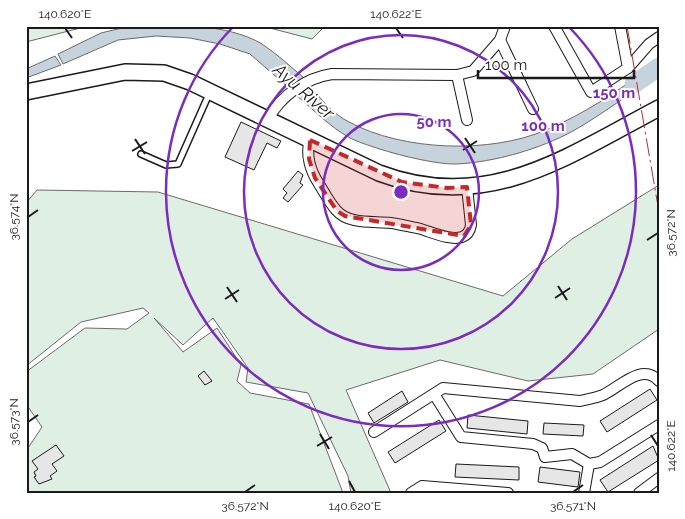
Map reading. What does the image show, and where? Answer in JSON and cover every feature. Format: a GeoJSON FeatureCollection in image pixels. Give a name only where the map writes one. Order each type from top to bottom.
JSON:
{"type":"FeatureCollection","features":[{"type":"Feature","properties":{"kind":"main road"},"geometry":{"type":"LineString","coordinates":[[26,92],[125,72],[147,71],[164,73],[211,91],[310,140],[402,182],[447,188],[489,185],[520,177],[589,145],[659,108]]}},
{"type":"Feature","properties":{"kind":"street"},"geometry":{"type":"LineString","coordinates":[[268,119],[275,107],[289,94],[310,80],[332,74],[458,75],[473,71],[500,40],[505,26]]}},
{"type":"Feature","properties":{"kind":"street"},"geometry":{"type":"LineString","coordinates":[[554,26],[591,92],[628,68],[649,44],[659,37]]}},
{"type":"Feature","properties":{"kind":"street"},"geometry":{"type":"LineString","coordinates":[[620,26],[628,68]]}},
{"type":"Feature","properties":{"kind":"street"},"geometry":{"type":"LineString","coordinates":[[500,40],[533,109]]}},
{"type":"Feature","properties":{"kind":"street"},"geometry":{"type":"LineString","coordinates":[[458,75],[467,120]]}},
{"type":"Feature","properties":{"kind":"street"},"geometry":{"type":"LineString","coordinates":[[310,140],[309,159],[315,178],[337,211],[360,221],[390,223],[458,238],[470,231],[468,187]]}},
{"type":"Feature","properties":{"kind":"street"},"geometry":{"type":"LineString","coordinates":[[374,432],[443,388],[580,401],[601,396],[637,374],[650,374],[659,382]]}},
{"type":"Feature","properties":{"kind":"street"},"geometry":{"type":"LineString","coordinates":[[434,394],[461,437],[533,444],[542,448],[544,457],[572,454],[590,464],[600,462],[659,425]]}},
{"type":"Feature","properties":{"kind":"street"},"geometry":{"type":"LineString","coordinates":[[584,493],[590,464]]}},
{"type":"Feature","properties":{"kind":"street"},"geometry":{"type":"LineString","coordinates":[[639,493],[659,478]]}},
{"type":"Feature","properties":{"kind":"street"},"geometry":{"type":"LineString","coordinates":[[411,493],[422,486],[508,493]]}},
{"type":"Feature","properties":{"kind":"lane"},"geometry":{"type":"LineString","coordinates":[[140,154],[166,165],[178,164],[211,91]]}},
{"type":"Feature","properties":{"kind":"highlighted area"},"geometry":{"type":"Polygon","coordinates":[[[310,140],[402,182],[447,188],[467,187],[471,225],[464,236],[345,216],[337,211],[315,178],[309,159],[310,140]]]}},
{"type":"Feature","properties":{"kind":"green space"},"geometry":{"type":"Polygon","coordinates":[[[26,26],[88,26],[26,42],[26,26]]]}},
{"type":"Feature","properties":{"kind":"green space"},"geometry":{"type":"Polygon","coordinates":[[[262,26],[325,26],[312,39],[262,26]]]}},
{"type":"Feature","properties":{"kind":"green space"},"geometry":{"type":"Polygon","coordinates":[[[659,185],[659,329],[593,374],[528,381],[440,360],[346,390],[391,493],[351,493],[348,476],[308,393],[246,382],[248,368],[213,318],[183,345],[154,318],[183,352],[217,328],[241,365],[237,381],[250,393],[309,404],[343,493],[26,493],[26,451],[42,427],[26,404],[26,372],[85,328],[127,329],[149,313],[143,308],[81,322],[26,366],[26,203],[37,190],[158,192],[503,296],[572,239],[659,185]]]}},
{"type":"Feature","properties":{"kind":"water"},"geometry":{"type":"Polygon","coordinates":[[[177,25],[214,28],[232,32],[262,44],[304,78],[289,88],[250,54],[220,44],[190,38],[156,36],[118,40],[63,64],[58,54],[101,33],[126,27],[177,25]]]}},
{"type":"Feature","properties":{"kind":"water"},"geometry":{"type":"Polygon","coordinates":[[[55,56],[61,65],[26,78],[26,69],[55,56]]]}},
{"type":"Feature","properties":{"kind":"water"},"geometry":{"type":"Polygon","coordinates":[[[650,67],[659,74],[573,131],[560,138],[517,154],[472,163],[446,164],[433,162],[373,147],[343,134],[297,96],[310,86],[343,119],[371,132],[395,139],[420,144],[473,146],[524,138],[546,130],[600,102],[650,67]]]}},
{"type":"Feature","properties":{"kind":"building"},"geometry":{"type":"Polygon","coordinates":[[[241,122],[281,141],[277,148],[267,143],[254,170],[225,157],[241,122]]]}},
{"type":"Feature","properties":{"kind":"building"},"geometry":{"type":"Polygon","coordinates":[[[298,171],[303,175],[300,183],[303,185],[288,202],[283,198],[287,193],[283,189],[298,171]]]}},
{"type":"Feature","properties":{"kind":"building"},"geometry":{"type":"Polygon","coordinates":[[[204,371],[212,381],[205,385],[198,376],[204,371]]]}},
{"type":"Feature","properties":{"kind":"building"},"geometry":{"type":"Polygon","coordinates":[[[650,389],[657,400],[607,432],[600,421],[650,389]]]}},
{"type":"Feature","properties":{"kind":"building"},"geometry":{"type":"Polygon","coordinates":[[[402,391],[408,402],[374,423],[368,413],[402,391]]]}},
{"type":"Feature","properties":{"kind":"building"},"geometry":{"type":"Polygon","coordinates":[[[468,415],[528,421],[527,434],[467,428],[468,415]]]}},
{"type":"Feature","properties":{"kind":"building"},"geometry":{"type":"Polygon","coordinates":[[[439,420],[446,431],[395,463],[388,452],[439,420]]]}},
{"type":"Feature","properties":{"kind":"building"},"geometry":{"type":"Polygon","coordinates":[[[544,423],[584,425],[583,436],[543,434],[544,423]]]}},
{"type":"Feature","properties":{"kind":"building"},"geometry":{"type":"Polygon","coordinates":[[[56,445],[64,456],[52,464],[57,471],[50,476],[52,479],[39,484],[34,477],[36,476],[34,472],[38,469],[32,461],[56,445]]]}},
{"type":"Feature","properties":{"kind":"building"},"geometry":{"type":"Polygon","coordinates":[[[653,446],[659,460],[608,492],[600,480],[653,446]]]}},
{"type":"Feature","properties":{"kind":"building"},"geometry":{"type":"Polygon","coordinates":[[[456,464],[519,467],[519,480],[455,477],[456,464]]]}},
{"type":"Feature","properties":{"kind":"building"},"geometry":{"type":"Polygon","coordinates":[[[540,467],[580,472],[578,487],[538,482],[540,467]]]}},
{"type":"Feature","properties":{"kind":"waterway","name":"Ayu River"},"geometry":{"type":"LineString","coordinates":[[634,84],[659,67]]}},
{"type":"Feature","properties":{"kind":"power"},"geometry":{"type":"LineString","coordinates":[[627,26],[659,212]]}}]}
